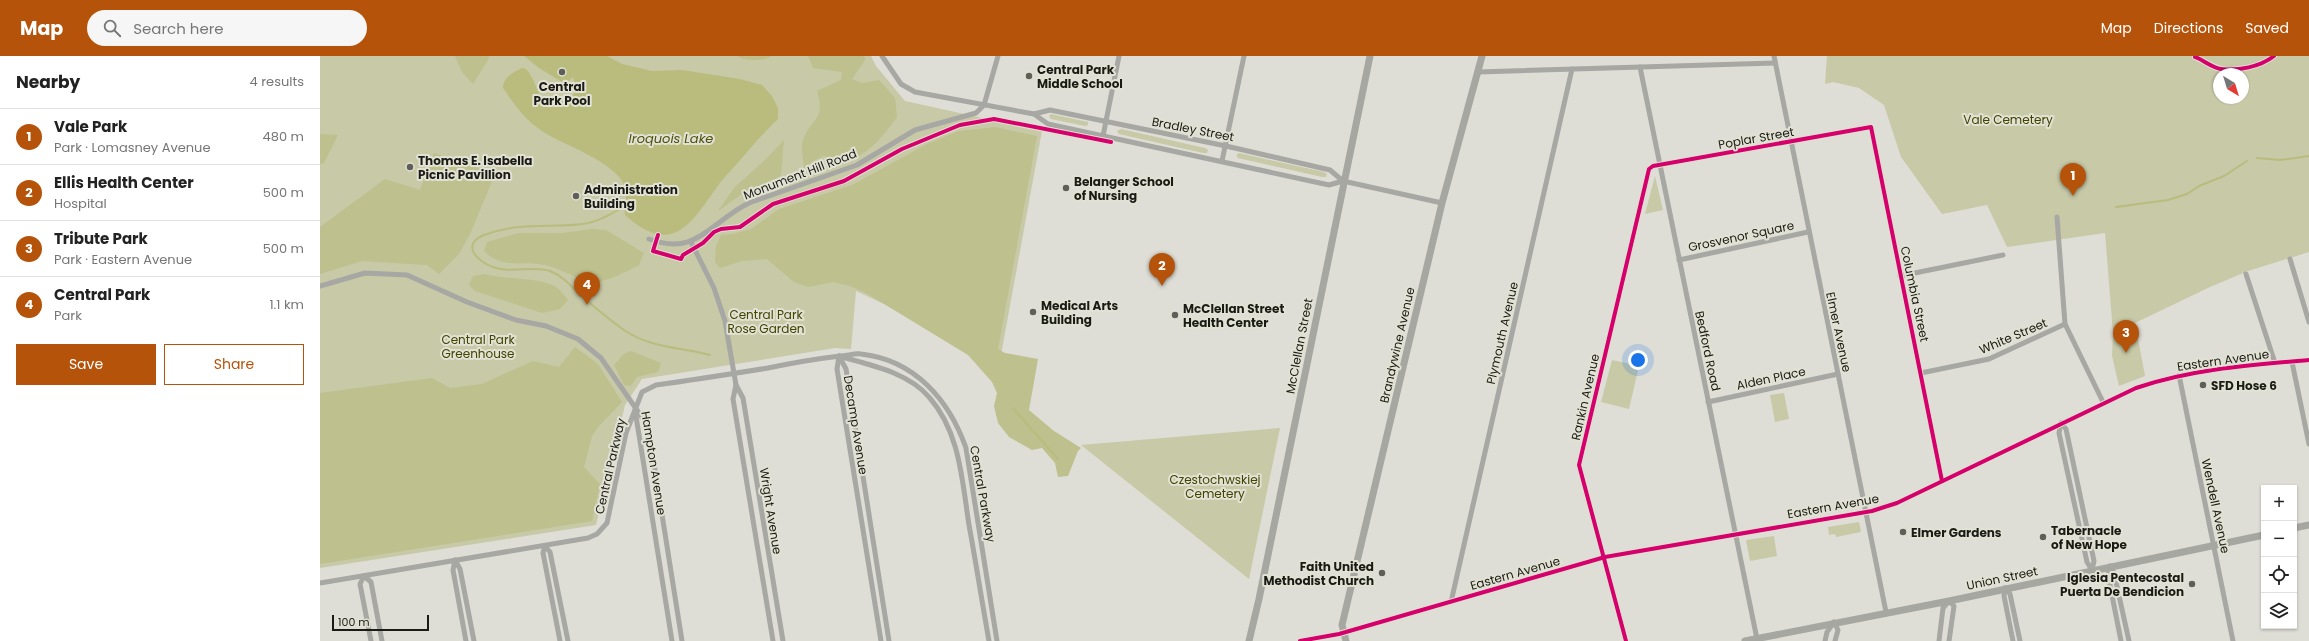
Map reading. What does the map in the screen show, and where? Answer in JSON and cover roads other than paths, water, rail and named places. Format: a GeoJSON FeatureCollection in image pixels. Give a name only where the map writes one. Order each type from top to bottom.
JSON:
{"type":"FeatureCollection","features":[{"type":"Feature","properties":{"kind":"main road","name":"McClellan Street"},"geometry":{"type":"LineString","coordinates":[[1249,641],[1259,599],[1343,181],[1370,56]]}},
{"type":"Feature","properties":{"kind":"main road","name":"Brandywine Avenue"},"geometry":{"type":"LineString","coordinates":[[1346,641],[1342,625],[1442,203],[1482,56]]}},
{"type":"Feature","properties":{"kind":"main road"},"geometry":{"type":"LineString","coordinates":[[2297,527],[2309,525]]}},
{"type":"Feature","properties":{"kind":"main road","name":"Union Street"},"geometry":{"type":"LineString","coordinates":[[1745,641],[1834,622],[1949,601],[2110,566],[2261,536]]}},
{"type":"Feature","properties":{"kind":"street","name":"Bradley Street"},"geometry":{"type":"LineString","coordinates":[[882,56],[901,84],[915,92],[1034,114],[1050,110],[1226,146],[1330,170],[1343,181],[1442,203]]}},
{"type":"Feature","properties":{"kind":"street"},"geometry":{"type":"LineString","coordinates":[[984,105],[998,56]]}},
{"type":"Feature","properties":{"kind":"street"},"geometry":{"type":"LineString","coordinates":[[1103,136],[1119,56]]}},
{"type":"Feature","properties":{"kind":"street"},"geometry":{"type":"LineString","coordinates":[[1222,161],[1244,56]]}},
{"type":"Feature","properties":{"kind":"street","name":"Elmer Avenue"},"geometry":{"type":"LineString","coordinates":[[1774,56],[1808,232],[1886,612]]}},
{"type":"Feature","properties":{"kind":"street"},"geometry":{"type":"LineString","coordinates":[[1478,72],[1775,63]]}},
{"type":"Feature","properties":{"kind":"street","name":"Bedford Road"},"geometry":{"type":"LineString","coordinates":[[1640,67],[1756,639]]}},
{"type":"Feature","properties":{"kind":"street","name":"Plymouth Avenue"},"geometry":{"type":"LineString","coordinates":[[1451,602],[1572,69]]}},
{"type":"Feature","properties":{"kind":"street","name":"Monument Hill Road"},"geometry":{"type":"LineString","coordinates":[[692,242],[733,211],[749,203],[857,165],[914,130],[976,113],[984,105]]}},
{"type":"Feature","properties":{"kind":"street","name":"Bradley Street"},"geometry":{"type":"LineString","coordinates":[[1034,114],[1048,124],[1103,136],[1330,185],[1343,181]]}},
{"type":"Feature","properties":{"kind":"street","name":"Columbia Street"},"geometry":{"type":"LineString","coordinates":[[1855,130],[1871,127],[1942,481]]}},
{"type":"Feature","properties":{"kind":"street","name":"Poplar Street"},"geometry":{"type":"LineString","coordinates":[[1660,165],[1855,130]]}},
{"type":"Feature","properties":{"kind":"street","name":"Rankin Avenue"},"geometry":{"type":"LineString","coordinates":[[1626,641],[1605,557],[1579,465],[1649,169],[1660,165]]}},
{"type":"Feature","properties":{"kind":"street"},"geometry":{"type":"LineString","coordinates":[[2057,217],[2065,324],[2103,402]]}},
{"type":"Feature","properties":{"kind":"street","name":"Grosvenor Square"},"geometry":{"type":"LineString","coordinates":[[1679,260],[1808,232]]}},
{"type":"Feature","properties":{"kind":"street"},"geometry":{"type":"LineString","coordinates":[[649,239],[664,244],[677,245],[692,242]]}},
{"type":"Feature","properties":{"kind":"street","name":"Wright Avenue"},"geometry":{"type":"LineString","coordinates":[[692,242],[722,309],[735,374],[736,385],[733,399],[773,641]]}},
{"type":"Feature","properties":{"kind":"street"},"geometry":{"type":"LineString","coordinates":[[1900,276],[2003,255]]}},
{"type":"Feature","properties":{"kind":"street"},"geometry":{"type":"LineString","coordinates":[[2290,259],[2309,322]]}},
{"type":"Feature","properties":{"kind":"street"},"geometry":{"type":"LineString","coordinates":[[320,286],[365,273],[407,275],[467,302],[516,320],[546,326],[578,339],[601,358],[635,407]]}},
{"type":"Feature","properties":{"kind":"street"},"geometry":{"type":"LineString","coordinates":[[2246,274],[2274,363]]}},
{"type":"Feature","properties":{"kind":"street","name":"White Street"},"geometry":{"type":"LineString","coordinates":[[1921,373],[1989,359],[2065,324]]}},
{"type":"Feature","properties":{"kind":"street","name":"Central Parkway"},"geometry":{"type":"LineString","coordinates":[[320,584],[588,538],[597,534],[607,524],[626,434],[635,407],[642,392],[656,385],[735,374],[816,359],[860,354],[882,359],[903,367],[920,378],[932,389],[946,406],[958,427],[966,448],[997,641]]}},
{"type":"Feature","properties":{"kind":"street","name":"Central Parkway"},"geometry":{"type":"LineString","coordinates":[[839,356],[870,364],[913,384],[929,396],[942,414],[958,451],[989,641]]}},
{"type":"Feature","properties":{"kind":"street","name":"Decamp Avenue"},"geometry":{"type":"LineString","coordinates":[[839,356],[837,369],[881,641]]}},
{"type":"Feature","properties":{"kind":"street","name":"Decamp Avenue"},"geometry":{"type":"LineString","coordinates":[[839,356],[846,369],[890,641]]}},
{"type":"Feature","properties":{"kind":"street","name":"Eastern Avenue"},"geometry":{"type":"LineString","coordinates":[[1300,641],[1344,632],[1605,557],[1735,533],[1866,512],[1897,503],[2103,402],[2136,388],[2179,375],[2309,360]]}},
{"type":"Feature","properties":{"kind":"street"},"geometry":{"type":"LineString","coordinates":[[2292,362],[2309,444]]}},
{"type":"Feature","properties":{"kind":"street","name":"Alden Place"},"geometry":{"type":"LineString","coordinates":[[1708,402],[1838,374]]}},
{"type":"Feature","properties":{"kind":"street","name":"Wendell Avenue"},"geometry":{"type":"LineString","coordinates":[[2179,375],[2233,641]]}},
{"type":"Feature","properties":{"kind":"street","name":"Wright Avenue"},"geometry":{"type":"LineString","coordinates":[[736,385],[743,398],[783,641]]}},
{"type":"Feature","properties":{"kind":"street","name":"Hampton Avenue"},"geometry":{"type":"LineString","coordinates":[[635,407],[672,641]]}},
{"type":"Feature","properties":{"kind":"street","name":"Hampton Avenue"},"geometry":{"type":"LineString","coordinates":[[635,407],[648,426],[682,641]]}},
{"type":"Feature","properties":{"kind":"street"},"geometry":{"type":"LineString","coordinates":[[2061,423],[2066,429],[2094,561],[2092,570]]}},
{"type":"Feature","properties":{"kind":"street"},"geometry":{"type":"LineString","coordinates":[[2061,423],[2059,433],[2087,562],[2092,570]]}},
{"type":"Feature","properties":{"kind":"street"},"geometry":{"type":"LineString","coordinates":[[545,546],[543,553],[560,641]]}},
{"type":"Feature","properties":{"kind":"street"},"geometry":{"type":"LineString","coordinates":[[545,546],[550,552],[568,641]]}},
{"type":"Feature","properties":{"kind":"street"},"geometry":{"type":"LineString","coordinates":[[455,560],[453,570],[466,641]]}},
{"type":"Feature","properties":{"kind":"street"},"geometry":{"type":"LineString","coordinates":[[455,560],[460,569],[474,641]]}},
{"type":"Feature","properties":{"kind":"street"},"geometry":{"type":"LineString","coordinates":[[2110,566],[2108,575],[2121,641]]}},
{"type":"Feature","properties":{"kind":"street"},"geometry":{"type":"LineString","coordinates":[[2110,566],[2114,573],[2129,641]]}},
{"type":"Feature","properties":{"kind":"street"},"geometry":{"type":"LineString","coordinates":[[371,641],[360,584],[364,576],[371,582],[382,641]]}},
{"type":"Feature","properties":{"kind":"street"},"geometry":{"type":"LineString","coordinates":[[2005,588],[2004,596],[2013,641]]}},
{"type":"Feature","properties":{"kind":"street"},"geometry":{"type":"LineString","coordinates":[[2005,588],[2010,594],[2020,641]]}},
{"type":"Feature","properties":{"kind":"street"},"geometry":{"type":"LineString","coordinates":[[1939,641],[1943,608],[1949,601],[1954,606],[1949,641]]}},
{"type":"Feature","properties":{"kind":"street"},"geometry":{"type":"LineString","coordinates":[[1825,641],[1826,632],[1834,622],[1838,630],[1835,641]]}},
{"type":"Feature","properties":{"kind":"water","name":"Iroquois Lake"},"geometry":{"type":"Polygon","coordinates":[[[524,56],[607,56],[622,64],[652,71],[682,70],[740,79],[762,85],[772,96],[778,108],[778,119],[723,179],[688,224],[678,231],[668,235],[655,234],[641,227],[625,215],[625,187],[620,178],[612,170],[601,162],[536,127],[525,117],[511,100],[503,88],[503,84],[510,75],[522,68],[526,69],[532,77],[540,94],[549,103],[562,102],[570,98],[576,90],[573,77],[569,81],[564,79],[562,82],[539,68],[524,56]]]}},
{"type":"Feature","properties":{"kind":"waterway"},"geometry":{"type":"LineString","coordinates":[[2257,158],[2280,160],[2309,156]]}},
{"type":"Feature","properties":{"kind":"waterway"},"geometry":{"type":"LineString","coordinates":[[2116,207],[2168,200],[2187,194],[2199,186],[2224,176],[2247,161]]}},
{"type":"Feature","properties":{"kind":"waterway"},"geometry":{"type":"LineString","coordinates":[[624,206],[605,217],[589,223],[509,228],[497,231],[477,239],[472,248],[477,257],[487,265],[493,267],[507,270],[543,269],[555,273],[571,285],[581,296],[607,318],[634,336],[655,344],[710,355]]}},
{"type":"Feature","properties":{"kind":"waterway"},"geometry":{"type":"LineString","coordinates":[[1013,408],[1058,459]]}},
{"type":"Feature","properties":{"kind":"place","name":"Central Park Pool"},"geometry":{"type":"Point","coordinates":[562,72]}},
{"type":"Feature","properties":{"kind":"place","name":"Central Park Middle School"},"geometry":{"type":"Point","coordinates":[1029,76]}},
{"type":"Feature","properties":{"kind":"place","name":"Thomas E. Isabella Picnic Pavillion"},"geometry":{"type":"Point","coordinates":[410,167]}},
{"type":"Feature","properties":{"kind":"place","name":"Belanger School of Nursing"},"geometry":{"type":"Point","coordinates":[1066,188]}},
{"type":"Feature","properties":{"kind":"place","name":"Administration Building"},"geometry":{"type":"Point","coordinates":[576,196]}},
{"type":"Feature","properties":{"kind":"place","name":"Vale Park"},"geometry":{"type":"Point","coordinates":[2073,196]}},
{"type":"Feature","properties":{"kind":"place","name":"Ellis Health Center"},"geometry":{"type":"Point","coordinates":[1162,286]}},
{"type":"Feature","properties":{"kind":"place","name":"Central Park"},"geometry":{"type":"Point","coordinates":[587,305]}},
{"type":"Feature","properties":{"kind":"place","name":"Medical Arts Building"},"geometry":{"type":"Point","coordinates":[1033,312]}},
{"type":"Feature","properties":{"kind":"place","name":"McClellan Street Health Center"},"geometry":{"type":"Point","coordinates":[1175,315]}},
{"type":"Feature","properties":{"kind":"place","name":"Tribute Park"},"geometry":{"type":"Point","coordinates":[2126,353]}},
{"type":"Feature","properties":{"kind":"place","name":"SFD Hose 6"},"geometry":{"type":"Point","coordinates":[2203,385]}},
{"type":"Feature","properties":{"kind":"place","name":"Elmer Gardens"},"geometry":{"type":"Point","coordinates":[1903,532]}},
{"type":"Feature","properties":{"kind":"place","name":"Tabernacle of New Hope"},"geometry":{"type":"Point","coordinates":[2043,537]}},
{"type":"Feature","properties":{"kind":"place","name":"Faith United Methodist Church"},"geometry":{"type":"Point","coordinates":[1382,573]}},
{"type":"Feature","properties":{"kind":"place","name":"Iglesia Pentecostal Puerta De Bendicion"},"geometry":{"type":"Point","coordinates":[2192,584]}},
{"type":"Feature","properties":{"kind":"park label","name":"Vale Cemetery"},"geometry":{"type":"Point","coordinates":[2008,119]}},
{"type":"Feature","properties":{"kind":"park label","name":"Central Park Rose Garden"},"geometry":{"type":"Point","coordinates":[766,321]}},
{"type":"Feature","properties":{"kind":"park label","name":"Central Park Greenhouse"},"geometry":{"type":"Point","coordinates":[478,346]}},
{"type":"Feature","properties":{"kind":"park label","name":"Czestochwskiej Cemetery"},"geometry":{"type":"Point","coordinates":[1215,486]}}]}
